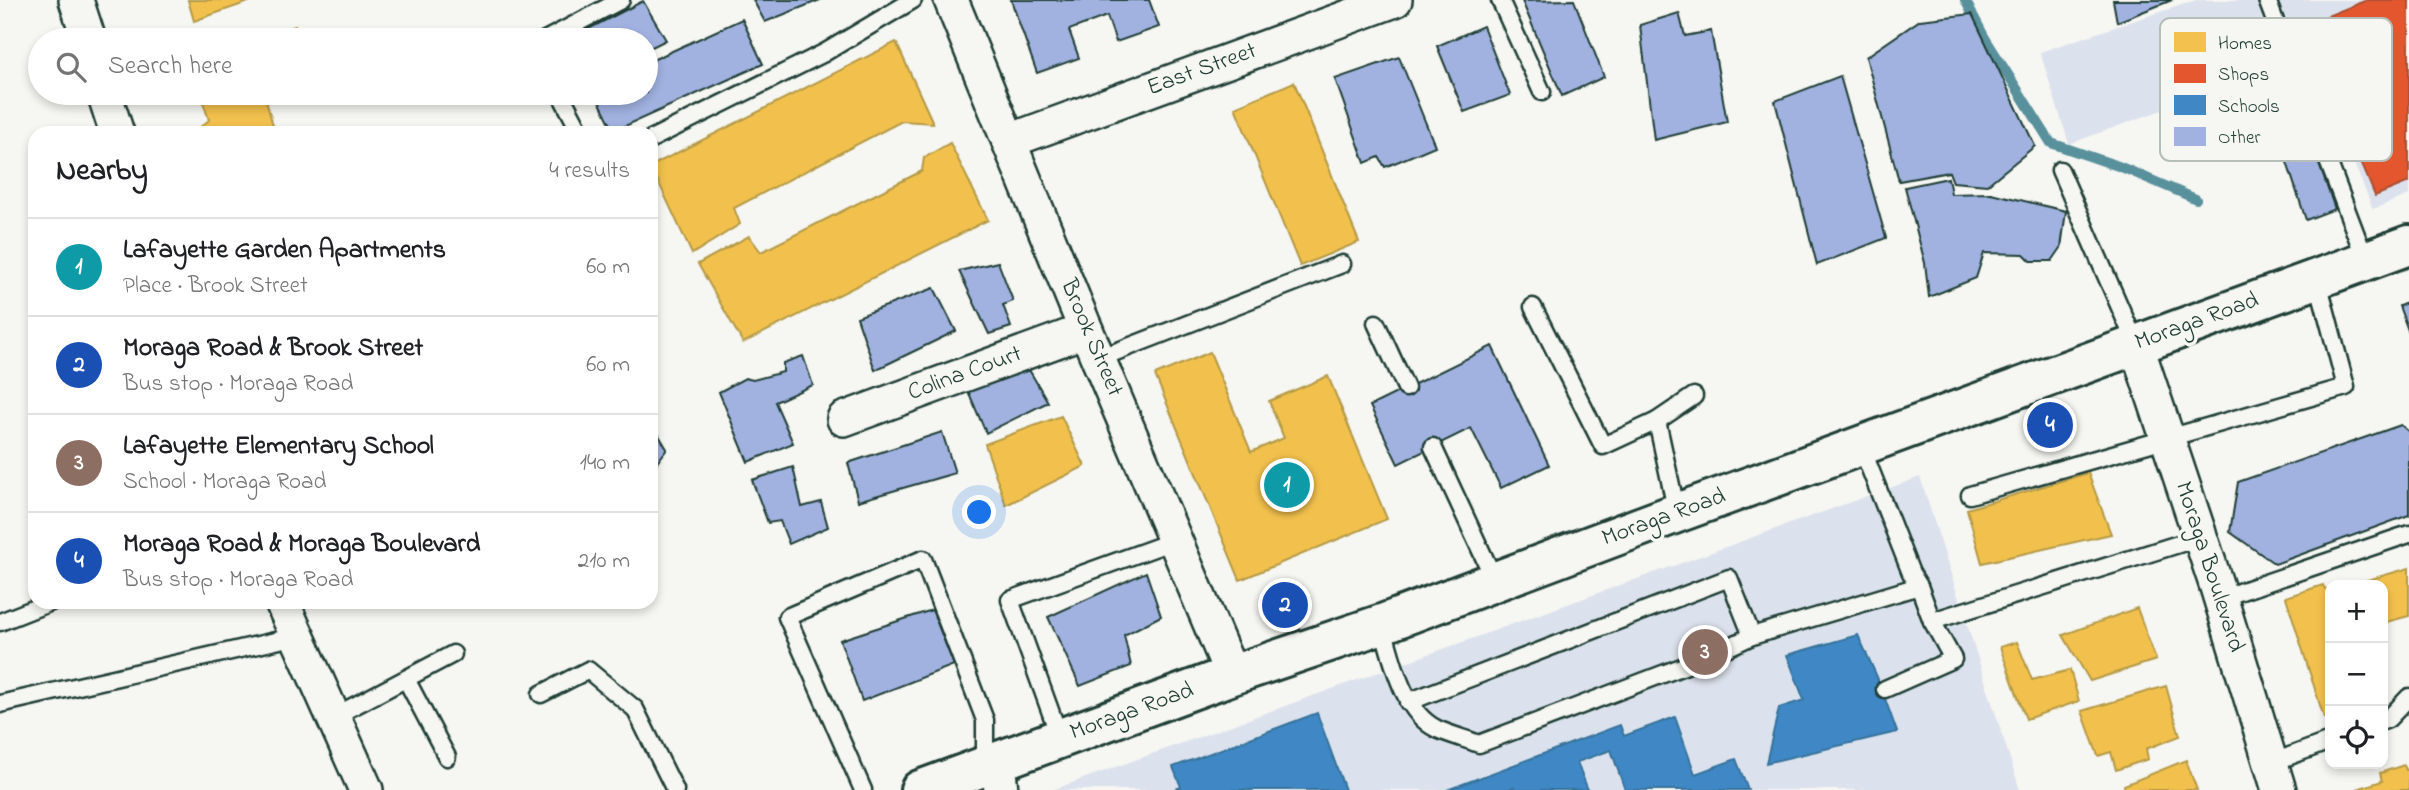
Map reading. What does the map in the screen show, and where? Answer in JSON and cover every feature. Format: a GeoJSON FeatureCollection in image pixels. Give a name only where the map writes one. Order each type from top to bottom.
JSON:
{"type":"FeatureCollection","features":[{"type":"Feature","properties":{"kind":"main road","name":"Moraga Road"},"geometry":{"type":"LineString","coordinates":[[920,790],[995,773],[1061,738],[1232,675],[1382,624],[1495,580],[2409,245]]}},
{"type":"Feature","properties":{"kind":"street"},"geometry":{"type":"LineString","coordinates":[[76,0],[85,28]]}},
{"type":"Feature","properties":{"kind":"street","name":"Brook Street"},"geometry":{"type":"LineString","coordinates":[[951,0],[1232,675]]}},
{"type":"Feature","properties":{"kind":"street","name":"East Street"},"geometry":{"type":"LineString","coordinates":[[1009,141],[1395,0]]}},
{"type":"Feature","properties":{"kind":"street"},"geometry":{"type":"LineString","coordinates":[[108,105],[115,126]]}},
{"type":"Feature","properties":{"kind":"street","name":"Colina Court"},"geometry":{"type":"LineString","coordinates":[[844,419],[1093,344]]}},
{"type":"Feature","properties":{"kind":"street","name":"Moraga Boulevard"},"geometry":{"type":"LineString","coordinates":[[2136,344],[2221,598],[2275,777]]}},
{"type":"Feature","properties":{"kind":"street"},"geometry":{"type":"LineString","coordinates":[[285,609],[366,790]]}},
{"type":"Feature","properties":{"kind":"lane"},"geometry":{"type":"LineString","coordinates":[[568,28],[621,0]]}},
{"type":"Feature","properties":{"kind":"lane"},"geometry":{"type":"LineString","coordinates":[[658,136],[824,53],[913,0]]}},
{"type":"Feature","properties":{"kind":"lane"},"geometry":{"type":"LineString","coordinates":[[1500,0],[1542,92]]}},
{"type":"Feature","properties":{"kind":"lane"},"geometry":{"type":"LineString","coordinates":[[2267,0],[2274,18]]}},
{"type":"Feature","properties":{"kind":"lane"},"geometry":{"type":"LineString","coordinates":[[566,105],[577,126]]}},
{"type":"Feature","properties":{"kind":"lane"},"geometry":{"type":"LineString","coordinates":[[2328,161],[2366,261]]}},
{"type":"Feature","properties":{"kind":"lane"},"geometry":{"type":"LineString","coordinates":[[2060,170],[2136,344]]}},
{"type":"Feature","properties":{"kind":"lane"},"geometry":{"type":"LineString","coordinates":[[1093,344],[1342,264]]}},
{"type":"Feature","properties":{"kind":"lane"},"geometry":{"type":"LineString","coordinates":[[1970,495],[2346,387],[2317,278]]}},
{"type":"Feature","properties":{"kind":"lane"},"geometry":{"type":"LineString","coordinates":[[1533,307],[1603,446],[1657,421],[1694,396]]}},
{"type":"Feature","properties":{"kind":"lane"},"geometry":{"type":"LineString","coordinates":[[1376,323],[1406,388]]}},
{"type":"Feature","properties":{"kind":"lane"},"geometry":{"type":"LineString","coordinates":[[1657,421],[1677,513]]}},
{"type":"Feature","properties":{"kind":"lane"},"geometry":{"type":"LineString","coordinates":[[1861,446],[1911,573],[1919,586],[1932,621],[1953,659],[1885,689]]}},
{"type":"Feature","properties":{"kind":"lane"},"geometry":{"type":"LineString","coordinates":[[1433,447],[1495,580]]}},
{"type":"Feature","properties":{"kind":"lane"},"geometry":{"type":"LineString","coordinates":[[2221,598],[2409,534]]}},
{"type":"Feature","properties":{"kind":"lane"},"geometry":{"type":"LineString","coordinates":[[1932,621],[2201,537]]}},
{"type":"Feature","properties":{"kind":"lane"},"geometry":{"type":"LineString","coordinates":[[1061,738],[1010,600],[1176,540]]}},
{"type":"Feature","properties":{"kind":"lane"},"geometry":{"type":"LineString","coordinates":[[863,790],[787,617],[923,559],[985,720],[995,773]]}},
{"type":"Feature","properties":{"kind":"lane"},"geometry":{"type":"LineString","coordinates":[[1408,702],[1729,578],[1752,636]]}},
{"type":"Feature","properties":{"kind":"lane"},"geometry":{"type":"LineString","coordinates":[[1382,624],[1393,664],[1408,702],[1434,728],[1479,744],[1705,658],[1752,636],[1919,586]]}},
{"type":"Feature","properties":{"kind":"lane"},"geometry":{"type":"LineString","coordinates":[[0,622],[33,609]]}},
{"type":"Feature","properties":{"kind":"lane"},"geometry":{"type":"LineString","coordinates":[[0,704],[297,636]]}},
{"type":"Feature","properties":{"kind":"lane"},"geometry":{"type":"LineString","coordinates":[[333,717],[453,654]]}},
{"type":"Feature","properties":{"kind":"lane"},"geometry":{"type":"LineString","coordinates":[[541,694],[588,670],[635,709],[674,790]]}},
{"type":"Feature","properties":{"kind":"lane"},"geometry":{"type":"LineString","coordinates":[[405,679],[447,757]]}},
{"type":"Feature","properties":{"kind":"lane"},"geometry":{"type":"LineString","coordinates":[[2388,719],[2409,696]]}},
{"type":"Feature","properties":{"kind":"lane"},"geometry":{"type":"LineString","coordinates":[[2275,777],[2325,744]]}},
{"type":"Feature","properties":{"kind":"shaded area"},"geometry":{"type":"Polygon","coordinates":[[[2196,0],[2409,0],[2409,195],[2373,209],[2353,161],[2392,161],[2392,18],[2160,18],[2160,111],[2069,144],[2040,52],[2196,0]]]}},
{"type":"Feature","properties":{"kind":"shaded area"},"geometry":{"type":"Polygon","coordinates":[[[1920,477],[2020,790],[1052,790],[1920,477]]]}},
{"type":"Feature","properties":{"kind":"building: Homes"},"geometry":{"type":"Polygon","coordinates":[[[188,0],[254,0],[194,21],[188,0]]]}},
{"type":"Feature","properties":{"kind":"building: Homes"},"geometry":{"type":"Polygon","coordinates":[[[896,42],[933,123],[902,121],[734,208],[740,224],[692,254],[658,181],[658,162],[896,42]]]}},
{"type":"Feature","properties":{"kind":"building: Homes"},"geometry":{"type":"Polygon","coordinates":[[[1294,82],[1359,242],[1300,266],[1235,107],[1294,82]]]}},
{"type":"Feature","properties":{"kind":"building: Homes"},"geometry":{"type":"Polygon","coordinates":[[[204,105],[267,105],[273,126],[202,126],[209,120],[204,105]]]}},
{"type":"Feature","properties":{"kind":"building: Homes"},"geometry":{"type":"Polygon","coordinates":[[[950,143],[988,220],[743,343],[698,264],[749,236],[761,252],[922,171],[924,158],[950,143]]]}},
{"type":"Feature","properties":{"kind":"building: Homes"},"geometry":{"type":"Polygon","coordinates":[[[1210,352],[1251,452],[1284,438],[1269,401],[1328,376],[1387,519],[1240,580],[1155,375],[1210,352]]]}},
{"type":"Feature","properties":{"kind":"building: Homes"},"geometry":{"type":"Polygon","coordinates":[[[1061,416],[1085,466],[1006,505],[985,444],[1061,416]]]}},
{"type":"Feature","properties":{"kind":"building: Homes"},"geometry":{"type":"Polygon","coordinates":[[[2088,473],[2111,534],[1982,563],[1967,509],[2088,473]]]}},
{"type":"Feature","properties":{"kind":"building: Homes"},"geometry":{"type":"Polygon","coordinates":[[[2409,568],[2409,616],[2388,622],[2388,580],[2368,580],[2409,568]]]}},
{"type":"Feature","properties":{"kind":"building: Homes"},"geometry":{"type":"Polygon","coordinates":[[[2323,585],[2325,590],[2324,718],[2286,597],[2323,585]]]}},
{"type":"Feature","properties":{"kind":"building: Homes"},"geometry":{"type":"Polygon","coordinates":[[[2137,608],[2156,660],[2090,681],[2063,635],[2137,608]]]}},
{"type":"Feature","properties":{"kind":"building: Homes"},"geometry":{"type":"Polygon","coordinates":[[[2017,642],[2032,680],[2070,670],[2079,701],[2026,719],[2000,647],[2017,642]]]}},
{"type":"Feature","properties":{"kind":"building: Homes"},"geometry":{"type":"Polygon","coordinates":[[[2166,686],[2180,736],[2146,749],[2148,759],[2116,770],[2111,752],[2098,756],[2082,711],[2166,686]]]}},
{"type":"Feature","properties":{"kind":"building: Homes"},"geometry":{"type":"Polygon","coordinates":[[[2186,760],[2197,790],[2125,790],[2124,785],[2186,760]]]}},
{"type":"Feature","properties":{"kind":"building: Homes"},"geometry":{"type":"Polygon","coordinates":[[[2404,765],[2406,770],[2409,769],[2409,790],[2354,790],[2382,781],[2380,773],[2404,765]]]}},
{"type":"Feature","properties":{"kind":"building: Shops"},"geometry":{"type":"Polygon","coordinates":[[[2367,0],[2409,0],[2409,182],[2375,196],[2361,161],[2392,161],[2392,18],[2322,18],[2367,0]]]}},
{"type":"Feature","properties":{"kind":"building: Schools"},"geometry":{"type":"Polygon","coordinates":[[[1858,635],[1897,732],[1766,763],[1779,708],[1804,700],[1787,655],[1858,635]]]}},
{"type":"Feature","properties":{"kind":"building: Schools"},"geometry":{"type":"Polygon","coordinates":[[[1317,713],[1345,790],[1173,790],[1181,787],[1173,767],[1317,713]]]}},
{"type":"Feature","properties":{"kind":"building: Schools"},"geometry":{"type":"Polygon","coordinates":[[[1675,717],[1695,774],[1736,759],[1748,790],[1625,790],[1611,750],[1577,762],[1588,790],[1515,790],[1514,787],[1505,790],[1447,790],[1620,725],[1624,736],[1675,717]]]}},
{"type":"Feature","properties":{"kind":"building: Other"},"geometry":{"type":"Polygon","coordinates":[[[753,0],[820,0],[765,22],[753,0]]]}},
{"type":"Feature","properties":{"kind":"building: Other"},"geometry":{"type":"Polygon","coordinates":[[[1011,0],[1149,0],[1159,27],[1116,42],[1107,16],[1069,30],[1079,58],[1037,73],[1011,0]]]}},
{"type":"Feature","properties":{"kind":"building: Other"},"geometry":{"type":"Polygon","coordinates":[[[1574,0],[1604,77],[1562,96],[1522,1],[1574,0]]]}},
{"type":"Feature","properties":{"kind":"building: Other"},"geometry":{"type":"Polygon","coordinates":[[[2113,0],[2172,0],[2117,22],[2113,0]]]}},
{"type":"Feature","properties":{"kind":"building: Other"},"geometry":{"type":"Polygon","coordinates":[[[643,1],[666,40],[658,44],[658,28],[590,28],[643,1]]]}},
{"type":"Feature","properties":{"kind":"building: Other"},"geometry":{"type":"Polygon","coordinates":[[[1679,13],[1685,36],[1711,31],[1727,122],[1654,140],[1640,25],[1679,13]]]}},
{"type":"Feature","properties":{"kind":"building: Other"},"geometry":{"type":"Polygon","coordinates":[[[1972,14],[2035,146],[1987,185],[1953,182],[1949,172],[1899,181],[1866,57],[1920,20],[1972,14]]]}},
{"type":"Feature","properties":{"kind":"building: Other"},"geometry":{"type":"Polygon","coordinates":[[[742,19],[763,64],[625,126],[612,126],[601,105],[658,105],[658,58],[742,19]]]}},
{"type":"Feature","properties":{"kind":"building: Other"},"geometry":{"type":"Polygon","coordinates":[[[1483,26],[1510,95],[1464,112],[1437,46],[1483,26]]]}},
{"type":"Feature","properties":{"kind":"building: Other"},"geometry":{"type":"Polygon","coordinates":[[[1399,57],[1435,146],[1385,167],[1379,157],[1365,163],[1335,79],[1399,57]]]}},
{"type":"Feature","properties":{"kind":"building: Other"},"geometry":{"type":"Polygon","coordinates":[[[1840,76],[1886,238],[1817,265],[1775,101],[1840,76]]]}},
{"type":"Feature","properties":{"kind":"building: Other"},"geometry":{"type":"Polygon","coordinates":[[[2287,161],[2318,161],[2335,209],[2306,220],[2287,161]]]}},
{"type":"Feature","properties":{"kind":"building: Other"},"geometry":{"type":"Polygon","coordinates":[[[1948,178],[1951,194],[1991,193],[2066,211],[2061,248],[2052,261],[2031,261],[2024,254],[1984,253],[1976,278],[1929,297],[1925,263],[1905,187],[1948,178]]]}},
{"type":"Feature","properties":{"kind":"building: Other"},"geometry":{"type":"Polygon","coordinates":[[[998,262],[1013,301],[1003,305],[1011,327],[989,334],[959,271],[998,262]]]}},
{"type":"Feature","properties":{"kind":"building: Other"},"geometry":{"type":"Polygon","coordinates":[[[934,288],[956,331],[875,370],[857,317],[934,288]]]}},
{"type":"Feature","properties":{"kind":"building: Other"},"geometry":{"type":"Polygon","coordinates":[[[2409,302],[2409,333],[2399,306],[2409,302]]]}},
{"type":"Feature","properties":{"kind":"building: Other"},"geometry":{"type":"Polygon","coordinates":[[[1492,346],[1549,465],[1501,488],[1471,428],[1398,464],[1370,406],[1492,346]]]}},
{"type":"Feature","properties":{"kind":"building: Other"},"geometry":{"type":"Polygon","coordinates":[[[803,356],[813,385],[775,402],[793,443],[748,462],[719,392],[745,378],[753,380],[783,372],[783,363],[803,356]]]}},
{"type":"Feature","properties":{"kind":"building: Other"},"geometry":{"type":"Polygon","coordinates":[[[1028,368],[1048,402],[986,433],[968,391],[1028,368]]]}},
{"type":"Feature","properties":{"kind":"building: Other"},"geometry":{"type":"Polygon","coordinates":[[[2401,425],[2409,432],[2409,515],[2275,564],[2230,532],[2238,482],[2401,425]]]}},
{"type":"Feature","properties":{"kind":"building: Other"},"geometry":{"type":"Polygon","coordinates":[[[942,432],[955,473],[858,501],[848,463],[942,432]]]}},
{"type":"Feature","properties":{"kind":"building: Other"},"geometry":{"type":"Polygon","coordinates":[[[658,434],[667,449],[658,461],[658,434]]]}},
{"type":"Feature","properties":{"kind":"building: Other"},"geometry":{"type":"Polygon","coordinates":[[[793,467],[802,507],[821,502],[828,527],[789,544],[780,521],[768,523],[752,480],[793,467]]]}},
{"type":"Feature","properties":{"kind":"building: Other"},"geometry":{"type":"Polygon","coordinates":[[[1146,572],[1161,616],[1124,635],[1131,666],[1080,686],[1048,617],[1146,572]]]}},
{"type":"Feature","properties":{"kind":"building: Other"},"geometry":{"type":"Polygon","coordinates":[[[932,610],[954,665],[862,701],[840,640],[932,610]]]}},
{"type":"Feature","properties":{"kind":"waterway"},"geometry":{"type":"LineString","coordinates":[[1965,0],[1985,38],[2051,143],[2121,167],[2196,199]]}},
{"type":"Feature","properties":{"kind":"place","name":"Moraga Road & Moraga Boulevard"},"geometry":{"type":"Point","coordinates":[2050,425]}},
{"type":"Feature","properties":{"kind":"place","name":"Lafayette Garden Apartments"},"geometry":{"type":"Point","coordinates":[1287,485]}},
{"type":"Feature","properties":{"kind":"place","name":"Moraga Road & Brook Street"},"geometry":{"type":"Point","coordinates":[1285,605]}},
{"type":"Feature","properties":{"kind":"place","name":"Lafayette Elementary School"},"geometry":{"type":"Point","coordinates":[1705,652]}}]}
